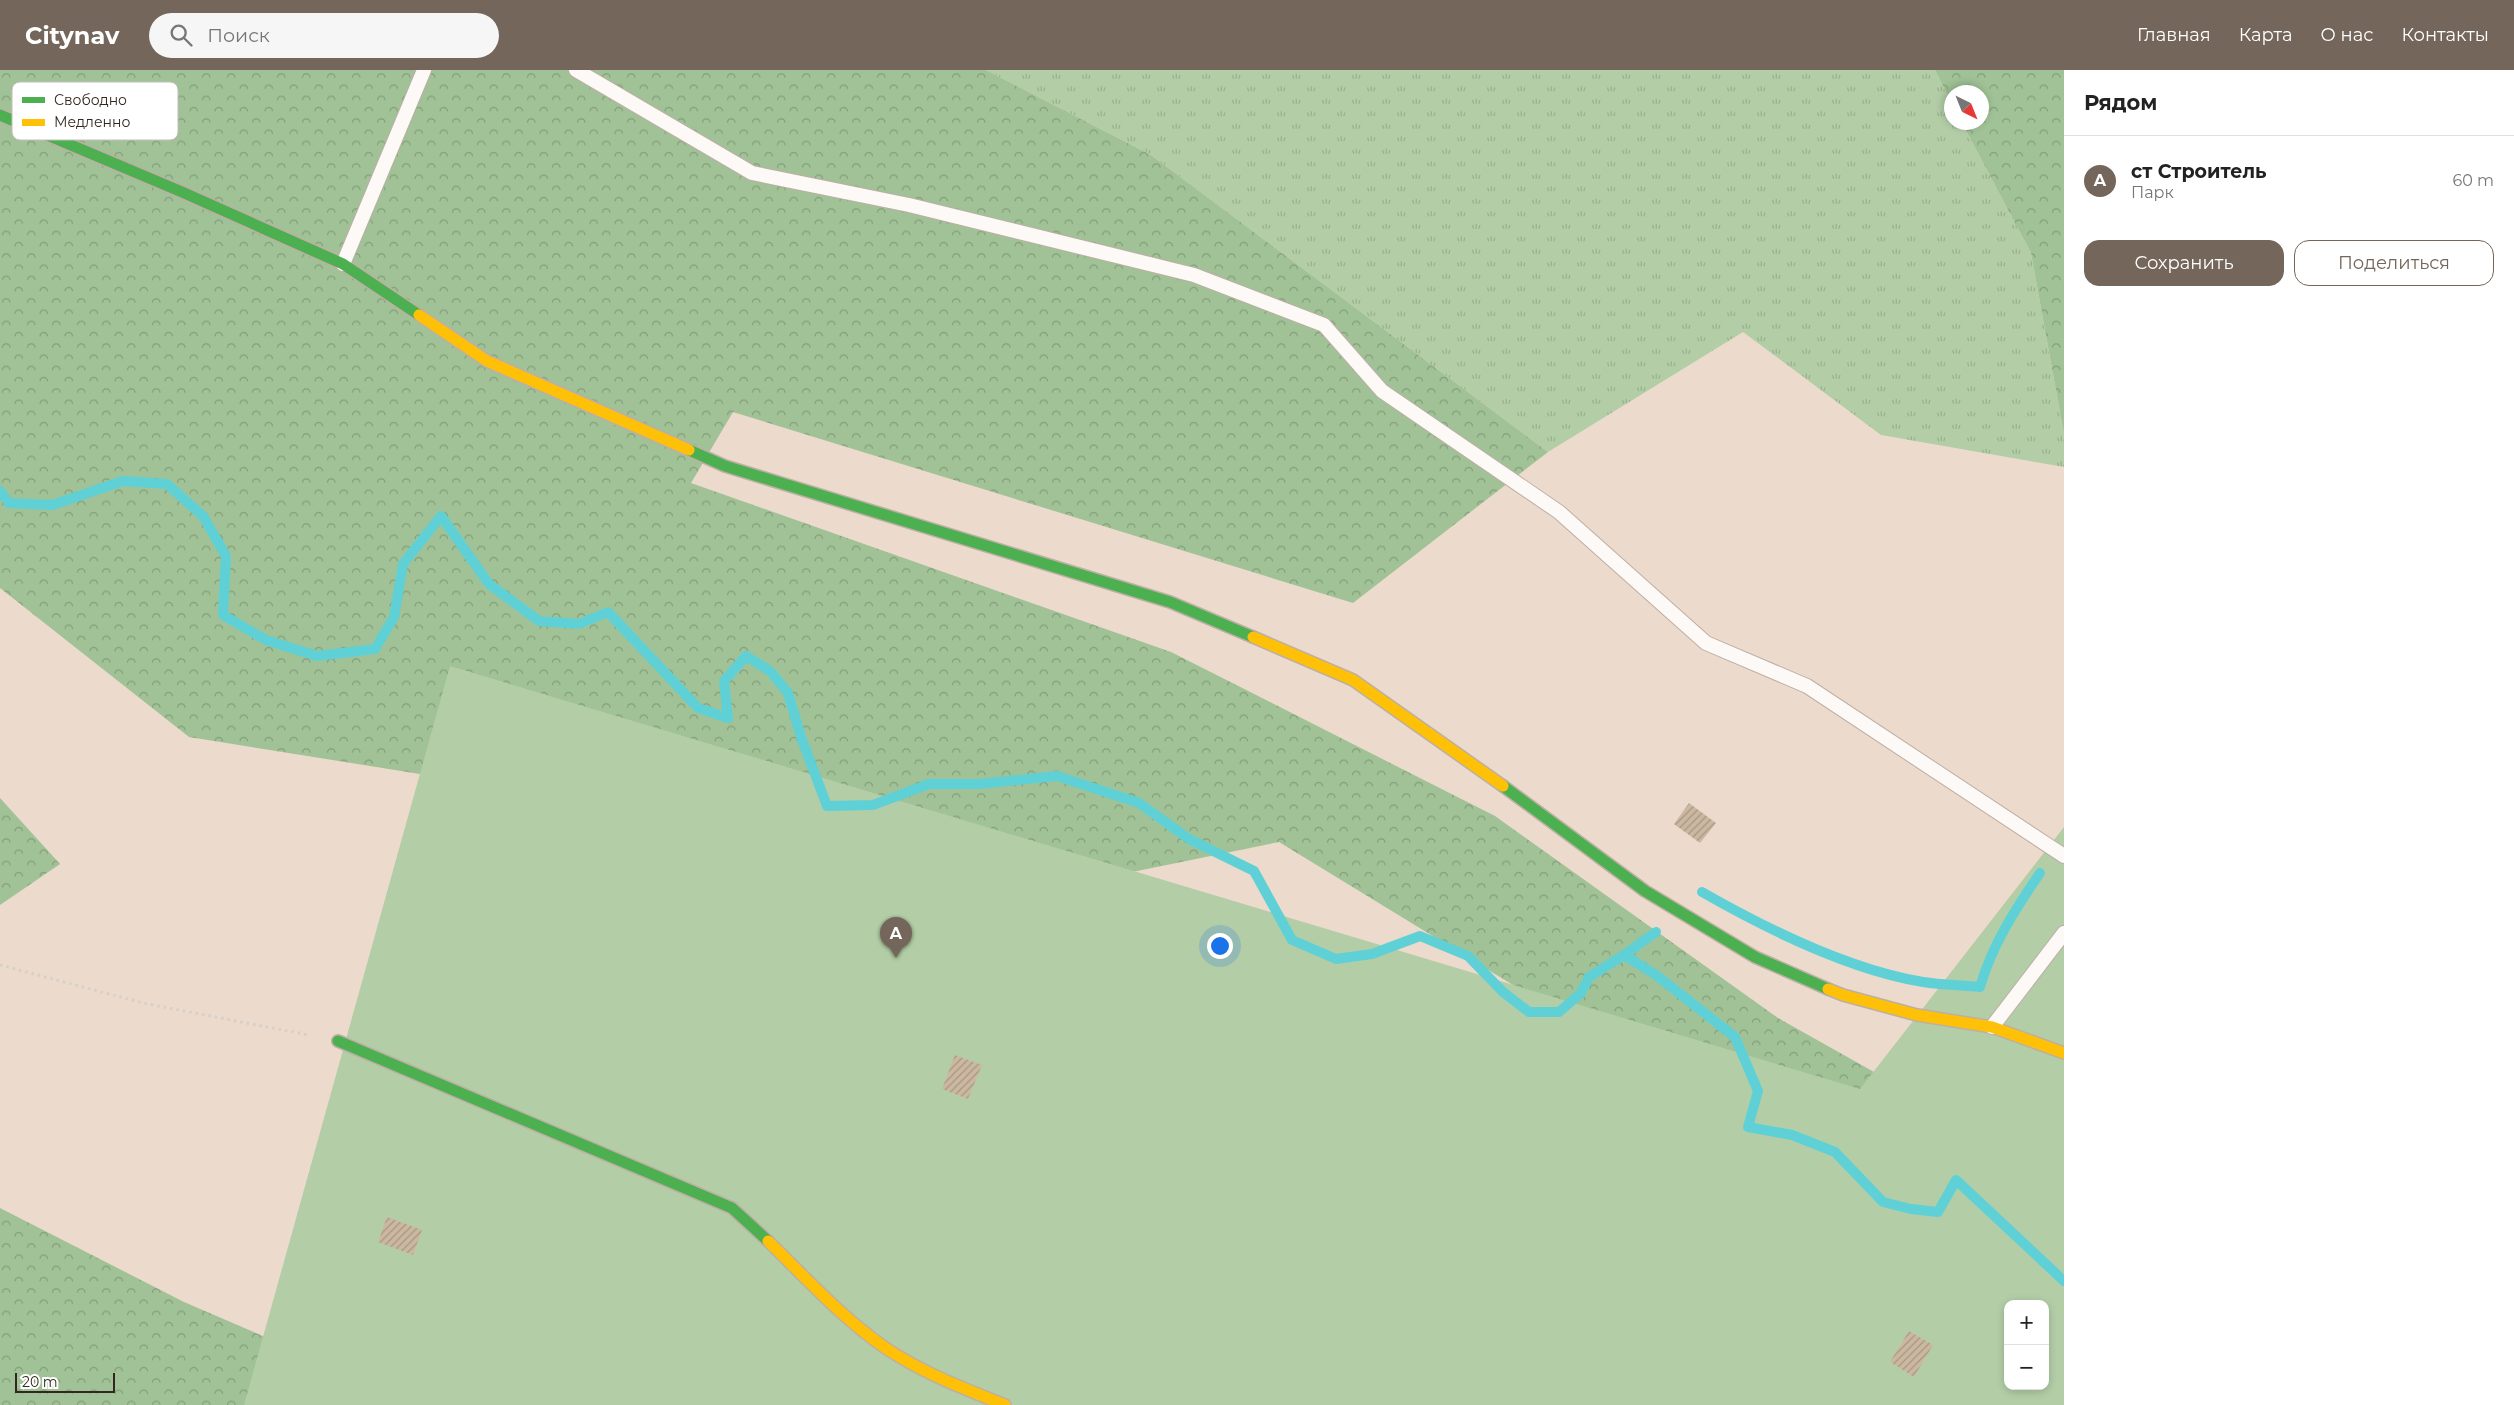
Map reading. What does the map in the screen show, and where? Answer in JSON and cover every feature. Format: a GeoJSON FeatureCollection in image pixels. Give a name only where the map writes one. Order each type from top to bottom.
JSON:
{"type":"FeatureCollection","features":[{"type":"Feature","properties":{"kind":"street"},"geometry":{"type":"LineString","coordinates":[[0,115],[12,120]]}},
{"type":"Feature","properties":{"kind":"street"},"geometry":{"type":"LineString","coordinates":[[59,140],[182,192],[343,264],[487,360],[725,466],[1170,602],[1354,680],[1499,783],[1645,892],[1755,957],[1843,995],[1917,1015],[1992,1027],[2064,1053]]}},
{"type":"Feature","properties":{"kind":"street"},"geometry":{"type":"LineString","coordinates":[[338,1041],[732,1208],[756,1228],[872,1338],[901,1358],[978,1400],[1006,1405]]}},
{"type":"Feature","properties":{"kind":"lane"},"geometry":{"type":"LineString","coordinates":[[343,264],[424,70]]}},
{"type":"Feature","properties":{"kind":"lane"},"geometry":{"type":"LineString","coordinates":[[576,70],[752,173],[909,205],[1194,275],[1324,325],[1382,391],[1559,512],[1706,643],[1807,686],[2064,856]]}},
{"type":"Feature","properties":{"kind":"lane"},"geometry":{"type":"LineString","coordinates":[[1992,1027],[2064,933]]}},
{"type":"Feature","properties":{"kind":"path"},"geometry":{"type":"LineString","coordinates":[[0,965],[144,1003],[338,1041]]}},
{"type":"Feature","properties":{"kind":"green space"},"geometry":{"type":"Polygon","coordinates":[[[0,70],[986,70],[1151,155],[1548,452],[1353,603],[733,412],[691,483],[1171,652],[1495,816],[1778,1018],[2064,1179],[2046,1300],[2004,1300],[1956,1256],[1279,842],[1088,881],[189,737],[0,588],[0,70]]]}},
{"type":"Feature","properties":{"kind":"green space"},"geometry":{"type":"Polygon","coordinates":[[[986,70],[1935,70],[1944,88],[1944,130],[1966,130],[2031,253],[2064,434],[2064,467],[1881,435],[1743,332],[1548,452],[1151,155],[986,70]]]}},
{"type":"Feature","properties":{"kind":"green space"},"geometry":{"type":"Polygon","coordinates":[[[1935,70],[2064,70],[2064,434],[2031,253],[1966,130],[1989,130],[1989,85],[1944,85],[1944,88],[1935,70]]]}},
{"type":"Feature","properties":{"kind":"green space"},"geometry":{"type":"Polygon","coordinates":[[[450,666],[1860,1089],[2064,827],[2064,1405],[244,1405],[450,666]]]}},
{"type":"Feature","properties":{"kind":"green space"},"geometry":{"type":"Polygon","coordinates":[[[0,798],[60,864],[0,905],[0,798]]]}},
{"type":"Feature","properties":{"kind":"green space"},"geometry":{"type":"Polygon","coordinates":[[[0,1208],[184,1302],[423,1405],[0,1405],[0,1208]]]}},
{"type":"Feature","properties":{"kind":"building"},"geometry":{"type":"Polygon","coordinates":[[[1689,803],[1716,823],[1700,843],[1674,824],[1689,803]]]}},
{"type":"Feature","properties":{"kind":"building"},"geometry":{"type":"Polygon","coordinates":[[[955,1055],[982,1065],[968,1099],[942,1089],[955,1055]]]}},
{"type":"Feature","properties":{"kind":"building"},"geometry":{"type":"Polygon","coordinates":[[[387,1217],[422,1230],[413,1255],[378,1242],[387,1217]]]}},
{"type":"Feature","properties":{"kind":"building"},"geometry":{"type":"Polygon","coordinates":[[[1909,1331],[1933,1345],[1914,1377],[1890,1362],[1909,1331]]]}},
{"type":"Feature","properties":{"kind":"waterway"},"geometry":{"type":"LineString","coordinates":[[0,491],[9,503],[52,505],[123,481],[167,484],[203,516],[226,556],[223,615],[266,640],[317,656],[375,649],[394,617],[403,564],[441,516],[489,584],[539,621],[579,624],[608,612],[698,708],[728,718],[724,681],[746,656],[770,671],[788,693],[801,737],[827,806],[873,805],[929,784],[979,784],[1057,776],[1139,803],[1189,839],[1254,871],[1292,940],[1336,959],[1372,954],[1420,936],[1468,956],[1503,992],[1529,1012],[1559,1012],[1581,993],[1589,977],[1624,955],[1656,975],[1735,1037],[1758,1091],[1748,1127],[1792,1135],[1835,1152],[1883,1202],[1911,1209],[1938,1212],[1956,1180],[2064,1281]]}},
{"type":"Feature","properties":{"kind":"waterway"},"geometry":{"type":"LineString","coordinates":[[1702,892],[1780,933],[1838,958],[1867,968],[1923,982],[1980,987],[1998,942],[2040,873]]}},
{"type":"Feature","properties":{"kind":"waterway"},"geometry":{"type":"LineString","coordinates":[[1624,955],[1656,932]]}},
{"type":"Feature","properties":{"kind":"traffic: fast"},"geometry":{"type":"LineString","coordinates":[[0,115],[12,120]]}},
{"type":"Feature","properties":{"kind":"traffic: fast"},"geometry":{"type":"LineString","coordinates":[[59,140],[182,192],[343,264],[419,315]]}},
{"type":"Feature","properties":{"kind":"traffic: fast"},"geometry":{"type":"LineString","coordinates":[[689,450],[725,466],[1170,602],[1253,637]]}},
{"type":"Feature","properties":{"kind":"traffic: fast"},"geometry":{"type":"LineString","coordinates":[[1503,786],[1645,891],[1755,957],[1828,989]]}},
{"type":"Feature","properties":{"kind":"traffic: fast"},"geometry":{"type":"LineString","coordinates":[[338,1041],[732,1208],[768,1241]]}},
{"type":"Feature","properties":{"kind":"traffic: slow"},"geometry":{"type":"LineString","coordinates":[[419,315],[487,361],[689,450]]}},
{"type":"Feature","properties":{"kind":"traffic: slow"},"geometry":{"type":"LineString","coordinates":[[1253,637],[1353,680],[1503,786]]}},
{"type":"Feature","properties":{"kind":"traffic: slow"},"geometry":{"type":"LineString","coordinates":[[1828,989],[1843,995],[1917,1015],[1992,1027],[2064,1053]]}},
{"type":"Feature","properties":{"kind":"traffic: slow"},"geometry":{"type":"LineString","coordinates":[[768,1241],[855,1325],[887,1349],[930,1373],[1005,1405]]}},
{"type":"Feature","properties":{"kind":"place","name":"ст Строитель"},"geometry":{"type":"Point","coordinates":[896,958]}}]}
